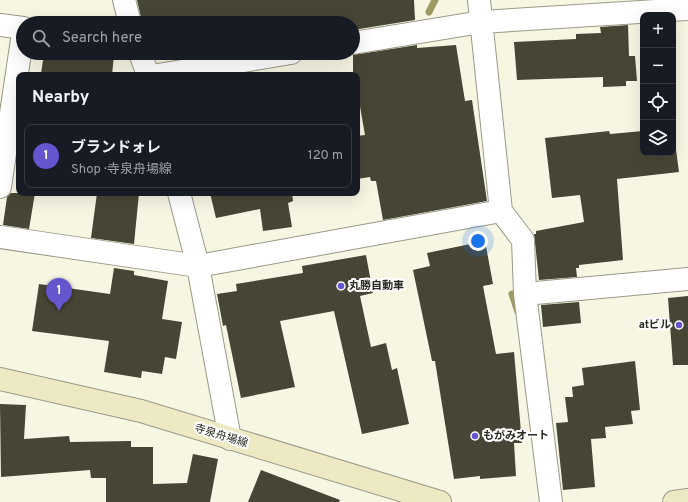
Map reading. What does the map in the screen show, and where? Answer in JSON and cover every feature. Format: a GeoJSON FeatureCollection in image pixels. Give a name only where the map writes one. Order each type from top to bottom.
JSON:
{"type":"FeatureCollection","features":[{"type":"Feature","properties":{"kind":"main road","name":"寺泉舟場線"},"geometry":{"type":"LineString","coordinates":[[0,379],[141,411],[440,502]]}},
{"type":"Feature","properties":{"kind":"main road"},"geometry":{"type":"LineString","coordinates":[[674,502],[688,500]]}},
{"type":"Feature","properties":{"kind":"street"},"geometry":{"type":"LineString","coordinates":[[124,0],[128,16]]}},
{"type":"Feature","properties":{"kind":"street"},"geometry":{"type":"LineString","coordinates":[[479,0],[500,211],[522,240],[525,294],[551,502]]}},
{"type":"Feature","properties":{"kind":"street"},"geometry":{"type":"LineString","coordinates":[[360,42],[481,22],[688,10]]}},
{"type":"Feature","properties":{"kind":"street"},"geometry":{"type":"LineString","coordinates":[[0,25],[16,27]]}},
{"type":"Feature","properties":{"kind":"street"},"geometry":{"type":"LineString","coordinates":[[17,72],[19,60]]}},
{"type":"Feature","properties":{"kind":"street"},"geometry":{"type":"LineString","coordinates":[[143,60],[147,72]]}},
{"type":"Feature","properties":{"kind":"street"},"geometry":{"type":"LineString","coordinates":[[176,72],[249,60]]}},
{"type":"Feature","properties":{"kind":"street"},"geometry":{"type":"LineString","coordinates":[[0,187],[16,80]]}},
{"type":"Feature","properties":{"kind":"street"},"geometry":{"type":"LineString","coordinates":[[180,196],[198,266],[230,439]]}},
{"type":"Feature","properties":{"kind":"street"},"geometry":{"type":"LineString","coordinates":[[0,237],[198,266],[500,211]]}},
{"type":"Feature","properties":{"kind":"street"},"geometry":{"type":"LineString","coordinates":[[525,294],[688,279]]}},
{"type":"Feature","properties":{"kind":"building"},"geometry":{"type":"Polygon","coordinates":[[[137,0],[414,0],[415,20],[360,29],[360,16],[141,16],[137,0]]]}},
{"type":"Feature","properties":{"kind":"building"},"geometry":{"type":"Polygon","coordinates":[[[628,25],[629,56],[635,56],[637,81],[626,81],[626,86],[603,87],[603,77],[517,80],[514,42],[576,39],[576,34],[601,33],[600,27],[628,25]]]}},
{"type":"Feature","properties":{"kind":"building"},"geometry":{"type":"Polygon","coordinates":[[[417,45],[417,48],[456,45],[465,101],[472,100],[487,201],[383,220],[376,181],[371,181],[370,177],[360,179],[360,136],[365,135],[360,106],[360,72],[353,72],[353,60],[360,60],[360,54],[417,45]]]}},
{"type":"Feature","properties":{"kind":"building"},"geometry":{"type":"Polygon","coordinates":[[[43,60],[114,60],[112,72],[41,72],[43,60]]]}},
{"type":"Feature","properties":{"kind":"building"},"geometry":{"type":"Polygon","coordinates":[[[609,131],[610,134],[640,131],[640,156],[676,156],[676,150],[679,172],[617,179],[623,260],[579,265],[579,268],[576,268],[577,277],[539,280],[534,234],[536,234],[536,231],[584,222],[580,195],[552,198],[545,138],[609,131]]]}},
{"type":"Feature","properties":{"kind":"building"},"geometry":{"type":"Polygon","coordinates":[[[11,193],[16,193],[16,196],[34,196],[29,229],[3,225],[7,197],[11,193]]]}},
{"type":"Feature","properties":{"kind":"building"},"geometry":{"type":"Polygon","coordinates":[[[97,196],[139,196],[134,244],[91,238],[97,196]]]}},
{"type":"Feature","properties":{"kind":"building"},"geometry":{"type":"Polygon","coordinates":[[[211,196],[292,196],[293,201],[288,203],[292,227],[263,231],[260,209],[216,218],[211,196]]]}},
{"type":"Feature","properties":{"kind":"building"},"geometry":{"type":"Polygon","coordinates":[[[485,241],[493,284],[483,286],[496,354],[514,352],[522,443],[514,443],[516,476],[480,479],[480,476],[454,479],[435,361],[432,361],[413,270],[430,266],[427,253],[485,241]]]}},
{"type":"Feature","properties":{"kind":"building"},"geometry":{"type":"Polygon","coordinates":[[[366,255],[373,293],[360,296],[371,347],[386,343],[392,370],[397,368],[409,424],[362,434],[334,311],[280,321],[295,387],[241,398],[226,325],[223,326],[217,294],[237,291],[236,284],[303,273],[302,266],[366,255]]]}},
{"type":"Feature","properties":{"kind":"building"},"geometry":{"type":"Polygon","coordinates":[[[114,268],[134,271],[134,275],[168,281],[162,319],[182,322],[176,359],[165,357],[162,374],[142,371],[141,378],[104,372],[109,341],[32,331],[39,284],[110,294],[114,268]]]}},
{"type":"Feature","properties":{"kind":"building","name":"atビル"},"geometry":{"type":"Polygon","coordinates":[[[688,296],[688,365],[673,365],[668,298],[688,296]]]}},
{"type":"Feature","properties":{"kind":"building"},"geometry":{"type":"Polygon","coordinates":[[[579,302],[581,323],[543,327],[541,305],[579,302]]]}},
{"type":"Feature","properties":{"kind":"building"},"geometry":{"type":"Polygon","coordinates":[[[635,361],[640,410],[631,411],[633,424],[605,427],[606,438],[591,439],[595,487],[563,490],[556,423],[568,422],[565,397],[573,397],[572,387],[584,385],[582,368],[635,361]]]}},
{"type":"Feature","properties":{"kind":"building"},"geometry":{"type":"Polygon","coordinates":[[[0,404],[26,405],[24,439],[69,436],[70,442],[131,441],[131,447],[153,447],[153,484],[187,483],[193,454],[218,459],[210,502],[106,502],[106,478],[91,478],[90,470],[1,477],[0,404]]]}},
{"type":"Feature","properties":{"kind":"building"},"geometry":{"type":"Polygon","coordinates":[[[261,470],[340,500],[339,502],[248,502],[261,470]]]}},
{"type":"Feature","properties":{"kind":"waterway"},"geometry":{"type":"LineString","coordinates":[[429,12],[435,0]]}},
{"type":"Feature","properties":{"kind":"waterway"},"geometry":{"type":"LineString","coordinates":[[512,294],[518,312]]}},
{"type":"Feature","properties":{"kind":"place","name":"丸勝自動車"},"geometry":{"type":"Point","coordinates":[341,286]}},
{"type":"Feature","properties":{"kind":"place","name":"ブランドォレ"},"geometry":{"type":"Point","coordinates":[59,311]}},
{"type":"Feature","properties":{"kind":"place","name":"atビル"},"geometry":{"type":"Point","coordinates":[679,325]}},
{"type":"Feature","properties":{"kind":"place","name":"もがみオート"},"geometry":{"type":"Point","coordinates":[475,436]}}]}
